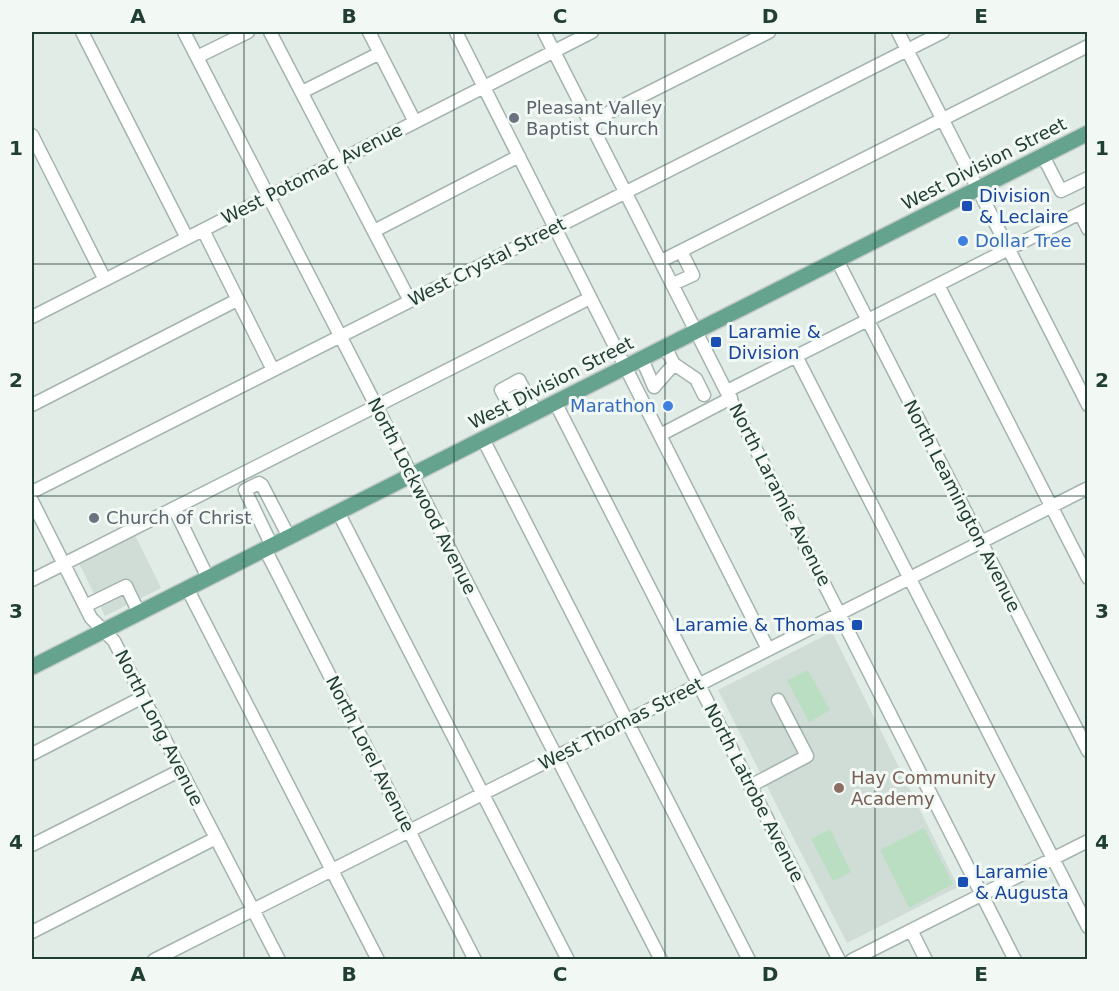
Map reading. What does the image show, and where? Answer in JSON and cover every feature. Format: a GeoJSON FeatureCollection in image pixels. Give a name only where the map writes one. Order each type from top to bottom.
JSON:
{"type":"FeatureCollection","features":[{"type":"Feature","properties":{"kind":"main road","name":"West Division Street"},"geometry":{"type":"LineString","coordinates":[[32,667],[1088,133]]}},
{"type":"Feature","properties":{"kind":"street"},"geometry":{"type":"LineString","coordinates":[[82,32],[187,238]]}},
{"type":"Feature","properties":{"kind":"street","name":"North Lockwood Avenue"},"geometry":{"type":"LineString","coordinates":[[184,32],[661,960]]}},
{"type":"Feature","properties":{"kind":"street"},"geometry":{"type":"LineString","coordinates":[[197,57],[248,32]]}},
{"type":"Feature","properties":{"kind":"street"},"geometry":{"type":"LineString","coordinates":[[270,32],[410,301]]}},
{"type":"Feature","properties":{"kind":"street"},"geometry":{"type":"LineString","coordinates":[[369,32],[415,122]]}},
{"type":"Feature","properties":{"kind":"street"},"geometry":{"type":"LineString","coordinates":[[456,32],[768,649]]}},
{"type":"Feature","properties":{"kind":"street","name":"North Laramie Avenue"},"geometry":{"type":"LineString","coordinates":[[544,32],[1015,960]]}},
{"type":"Feature","properties":{"kind":"street","name":"West Potomac Avenue"},"geometry":{"type":"LineString","coordinates":[[32,317],[592,32]]}},
{"type":"Feature","properties":{"kind":"street"},"geometry":{"type":"LineString","coordinates":[[590,122],[769,32]]}},
{"type":"Feature","properties":{"kind":"street"},"geometry":{"type":"LineString","coordinates":[[898,32],[1088,405]]}},
{"type":"Feature","properties":{"kind":"street","name":"West Crystal Street"},"geometry":{"type":"LineString","coordinates":[[32,492],[943,32]]}},
{"type":"Feature","properties":{"kind":"street"},"geometry":{"type":"LineString","coordinates":[[661,261],[1088,46]]}},
{"type":"Feature","properties":{"kind":"street"},"geometry":{"type":"LineString","coordinates":[[302,92],[380,53]]}},
{"type":"Feature","properties":{"kind":"street"},"geometry":{"type":"LineString","coordinates":[[32,135],[105,280]]}},
{"type":"Feature","properties":{"kind":"street"},"geometry":{"type":"LineString","coordinates":[[374,231],[519,156]]}},
{"type":"Feature","properties":{"kind":"street"},"geometry":{"type":"LineString","coordinates":[[1042,156],[1061,191],[1088,178]]}},
{"type":"Feature","properties":{"kind":"street"},"geometry":{"type":"LineString","coordinates":[[660,435],[796,356],[1084,211],[1088,228]]}},
{"type":"Feature","properties":{"kind":"street"},"geometry":{"type":"LineString","coordinates":[[202,230],[273,370]]}},
{"type":"Feature","properties":{"kind":"street"},"geometry":{"type":"LineString","coordinates":[[673,284],[693,274],[681,251]]}},
{"type":"Feature","properties":{"kind":"street","name":"North Leamington Avenue"},"geometry":{"type":"LineString","coordinates":[[837,260],[1088,751]]}},
{"type":"Feature","properties":{"kind":"street"},"geometry":{"type":"LineString","coordinates":[[938,285],[1088,578]]}},
{"type":"Feature","properties":{"kind":"street"},"geometry":{"type":"LineString","coordinates":[[32,580],[590,298]]}},
{"type":"Feature","properties":{"kind":"street"},"geometry":{"type":"LineString","coordinates":[[32,405],[237,300]]}},
{"type":"Feature","properties":{"kind":"street"},"geometry":{"type":"LineString","coordinates":[[666,347],[674,364],[696,379],[704,395]]}},
{"type":"Feature","properties":{"kind":"street"},"geometry":{"type":"LineString","coordinates":[[796,356],[1088,927]]}},
{"type":"Feature","properties":{"kind":"street"},"geometry":{"type":"LineString","coordinates":[[642,359],[654,387],[674,364]]}},
{"type":"Feature","properties":{"kind":"street"},"geometry":{"type":"LineString","coordinates":[[518,421],[501,390],[519,380],[536,412]]}},
{"type":"Feature","properties":{"kind":"street","name":"North Latrobe Avenue"},"geometry":{"type":"LineString","coordinates":[[555,402],[839,960]]}},
{"type":"Feature","properties":{"kind":"street"},"geometry":{"type":"LineString","coordinates":[[483,439],[749,960]]}},
{"type":"Feature","properties":{"kind":"street","name":"North Lorel Avenue"},"geometry":{"type":"LineString","coordinates":[[289,537],[262,485],[259,483],[245,490],[268,547],[475,960]]}},
{"type":"Feature","properties":{"kind":"street","name":"West Thomas Street"},"geometry":{"type":"LineString","coordinates":[[154,960],[1088,488]]}},
{"type":"Feature","properties":{"kind":"street","name":"North Long Avenue"},"geometry":{"type":"LineString","coordinates":[[32,501],[91,618],[114,641],[279,960]]}},
{"type":"Feature","properties":{"kind":"street"},"geometry":{"type":"LineString","coordinates":[[174,508],[208,578]]}},
{"type":"Feature","properties":{"kind":"street"},"geometry":{"type":"LineString","coordinates":[[338,512],[568,960]]}},
{"type":"Feature","properties":{"kind":"street"},"geometry":{"type":"LineString","coordinates":[[85,606],[126,586],[139,613]]}},
{"type":"Feature","properties":{"kind":"street"},"geometry":{"type":"LineString","coordinates":[[187,588],[378,960]]}},
{"type":"Feature","properties":{"kind":"street"},"geometry":{"type":"LineString","coordinates":[[32,754],[143,697]]}},
{"type":"Feature","properties":{"kind":"street"},"geometry":{"type":"LineString","coordinates":[[750,786],[807,756],[778,700]]}},
{"type":"Feature","properties":{"kind":"street"},"geometry":{"type":"LineString","coordinates":[[32,845],[181,770]]}},
{"type":"Feature","properties":{"kind":"street"},"geometry":{"type":"LineString","coordinates":[[32,932],[216,838]]}},
{"type":"Feature","properties":{"kind":"street"},"geometry":{"type":"LineString","coordinates":[[852,960],[1088,841]]}},
{"type":"Feature","properties":{"kind":"street"},"geometry":{"type":"LineString","coordinates":[[911,930],[926,960]]}},
{"type":"Feature","properties":{"kind":"shaded area"},"geometry":{"type":"Polygon","coordinates":[[[135,535],[161,588],[105,616],[79,563],[135,535]]]}},
{"type":"Feature","properties":{"kind":"shaded area","name":"Hay Community Academy"},"geometry":{"type":"Polygon","coordinates":[[[832,632],[958,887],[847,943],[718,690],[832,632]]]}},
{"type":"Feature","properties":{"kind":"green space"},"geometry":{"type":"Polygon","coordinates":[[[808,670],[830,710],[809,722],[787,680],[808,670]]]}},
{"type":"Feature","properties":{"kind":"green space"},"geometry":{"type":"Polygon","coordinates":[[[924,828],[953,884],[909,908],[880,850],[924,828]]]}},
{"type":"Feature","properties":{"kind":"green space"},"geometry":{"type":"Polygon","coordinates":[[[830,829],[851,872],[833,881],[811,839],[830,829]]]}},
{"type":"Feature","properties":{"kind":"place","name":"Pleasant Valley Baptist Church"},"geometry":{"type":"Point","coordinates":[514,118]}},
{"type":"Feature","properties":{"kind":"place","name":"Division & Leclaire"},"geometry":{"type":"Point","coordinates":[967,206]}},
{"type":"Feature","properties":{"kind":"place","name":"Dollar Tree"},"geometry":{"type":"Point","coordinates":[963,241]}},
{"type":"Feature","properties":{"kind":"place","name":"Laramie & Division"},"geometry":{"type":"Point","coordinates":[716,342]}},
{"type":"Feature","properties":{"kind":"place","name":"Marathon"},"geometry":{"type":"Point","coordinates":[668,406]}},
{"type":"Feature","properties":{"kind":"place","name":"Church of Christ"},"geometry":{"type":"Point","coordinates":[94,518]}},
{"type":"Feature","properties":{"kind":"place","name":"Laramie & Thomas"},"geometry":{"type":"Point","coordinates":[857,625]}},
{"type":"Feature","properties":{"kind":"place","name":"Hay Community Academy"},"geometry":{"type":"Point","coordinates":[839,788]}},
{"type":"Feature","properties":{"kind":"place","name":"Laramie & Augusta"},"geometry":{"type":"Point","coordinates":[963,882]}}]}
